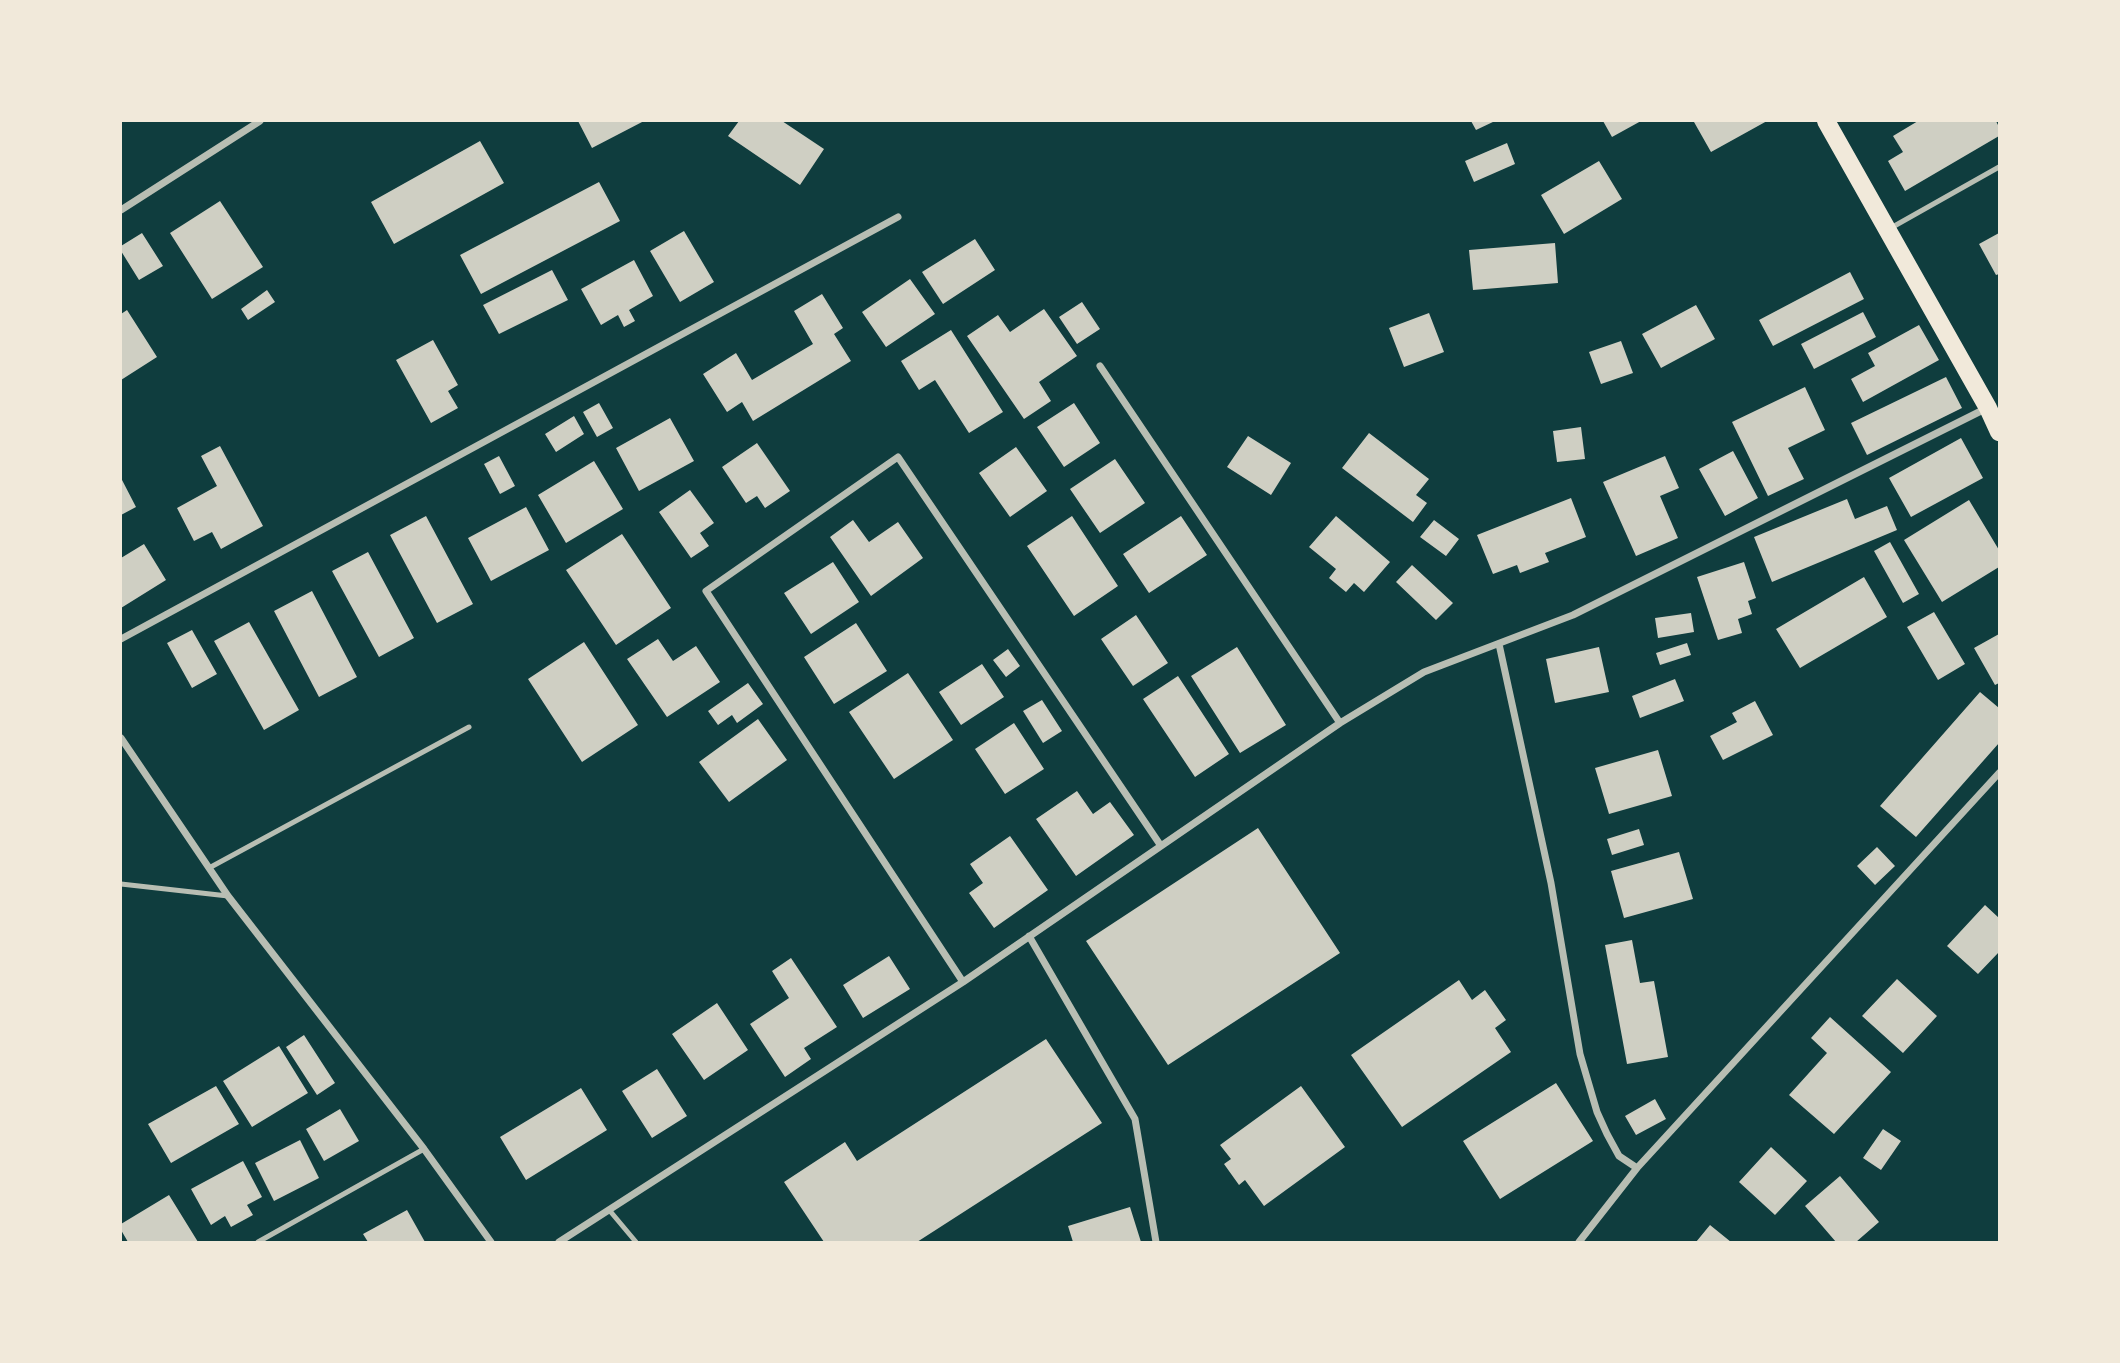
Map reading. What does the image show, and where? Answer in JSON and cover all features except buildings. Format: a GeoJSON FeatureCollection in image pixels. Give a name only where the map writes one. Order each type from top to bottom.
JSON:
{"type":"FeatureCollection","features":[{"type":"Feature","properties":{"kind":"main road"},"geometry":{"type":"LineString","coordinates":[[1826,121],[1999,432]]}},
{"type":"Feature","properties":{"kind":"street"},"geometry":{"type":"LineString","coordinates":[[121,210],[260,121]]}},
{"type":"Feature","properties":{"kind":"street"},"geometry":{"type":"LineString","coordinates":[[121,639],[898,217]]}},
{"type":"Feature","properties":{"kind":"street"},"geometry":{"type":"LineString","coordinates":[[1100,366],[1340,723]]}},
{"type":"Feature","properties":{"kind":"street"},"geometry":{"type":"LineString","coordinates":[[559,1242],[963,982],[1340,723],[1424,672],[1573,615],[1987,408]]}},
{"type":"Feature","properties":{"kind":"street"},"geometry":{"type":"LineString","coordinates":[[963,982],[706,592],[898,457],[1161,846]]}},
{"type":"Feature","properties":{"kind":"street"},"geometry":{"type":"LineString","coordinates":[[1499,644],[1551,883],[1580,1054],[1597,1112],[1607,1134],[1619,1156],[1637,1168]]}},
{"type":"Feature","properties":{"kind":"street"},"geometry":{"type":"LineString","coordinates":[[121,738],[228,895],[424,1149],[491,1242]]}},
{"type":"Feature","properties":{"kind":"street"},"geometry":{"type":"LineString","coordinates":[[1579,1242],[1637,1168],[1999,773]]}},
{"type":"Feature","properties":{"kind":"street"},"geometry":{"type":"LineString","coordinates":[[1029,936],[1135,1119],[1156,1242]]}},
{"type":"Feature","properties":{"kind":"lane"},"geometry":{"type":"LineString","coordinates":[[1887,230],[1999,167]]}},
{"type":"Feature","properties":{"kind":"lane"},"geometry":{"type":"LineString","coordinates":[[209,868],[469,727]]}},
{"type":"Feature","properties":{"kind":"lane"},"geometry":{"type":"LineString","coordinates":[[121,884],[228,895]]}},
{"type":"Feature","properties":{"kind":"lane"},"geometry":{"type":"LineString","coordinates":[[258,1242],[424,1149]]}},
{"type":"Feature","properties":{"kind":"lane"},"geometry":{"type":"LineString","coordinates":[[610,1211],[636,1242]]}}]}
